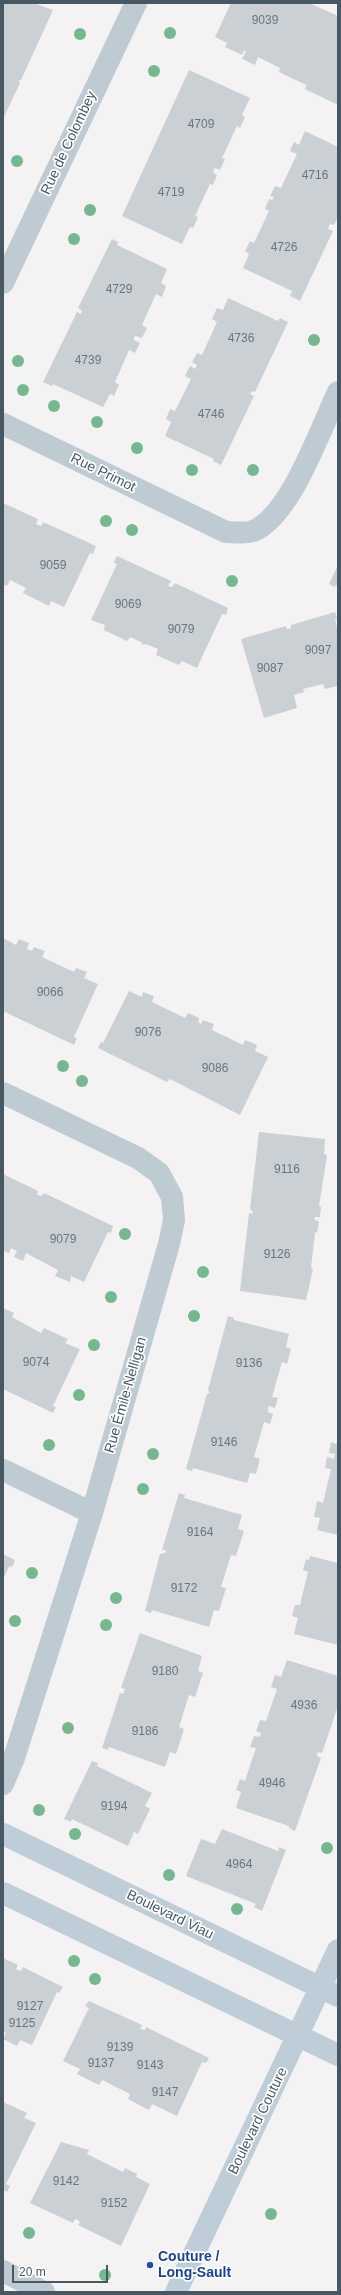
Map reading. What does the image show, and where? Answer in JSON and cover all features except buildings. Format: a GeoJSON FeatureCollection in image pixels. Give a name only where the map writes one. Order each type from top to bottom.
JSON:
{"type":"FeatureCollection","features":[{"type":"Feature","properties":{"kind":"main road","name":"Boulevard Viau"},"geometry":{"type":"LineString","coordinates":[[3,1834],[330,1993]]}},
{"type":"Feature","properties":{"kind":"main road"},"geometry":{"type":"LineString","coordinates":[[3,1893],[338,2055]]}},
{"type":"Feature","properties":{"kind":"main road","name":"Boulevard Couture"},"geometry":{"type":"LineString","coordinates":[[176,2292],[298,2036],[330,1993],[338,1950]]}},
{"type":"Feature","properties":{"kind":"street","name":"Rue de Colombey"},"geometry":{"type":"LineString","coordinates":[[3,283],[136,3]]}},
{"type":"Feature","properties":{"kind":"street","name":"Rue Primot"},"geometry":{"type":"LineString","coordinates":[[3,424],[226,532],[253,532],[276,516],[291,495],[338,392]]}},
{"type":"Feature","properties":{"kind":"street","name":"Rue Émile-Nelligan"},"geometry":{"type":"LineString","coordinates":[[3,1093],[138,1158],[159,1173],[172,1197],[174,1220],[169,1244],[92,1513],[14,1758],[3,1784]]}},
{"type":"Feature","properties":{"kind":"street"},"geometry":{"type":"LineString","coordinates":[[3,1470],[92,1513]]}},
{"type":"Feature","properties":{"kind":"street"},"geometry":{"type":"LineString","coordinates":[[3,2271],[44,2292]]}},
{"type":"Feature","properties":{"kind":"place","name":"Couture / Long-Sault"},"geometry":{"type":"Point","coordinates":[150,2265]}}]}
